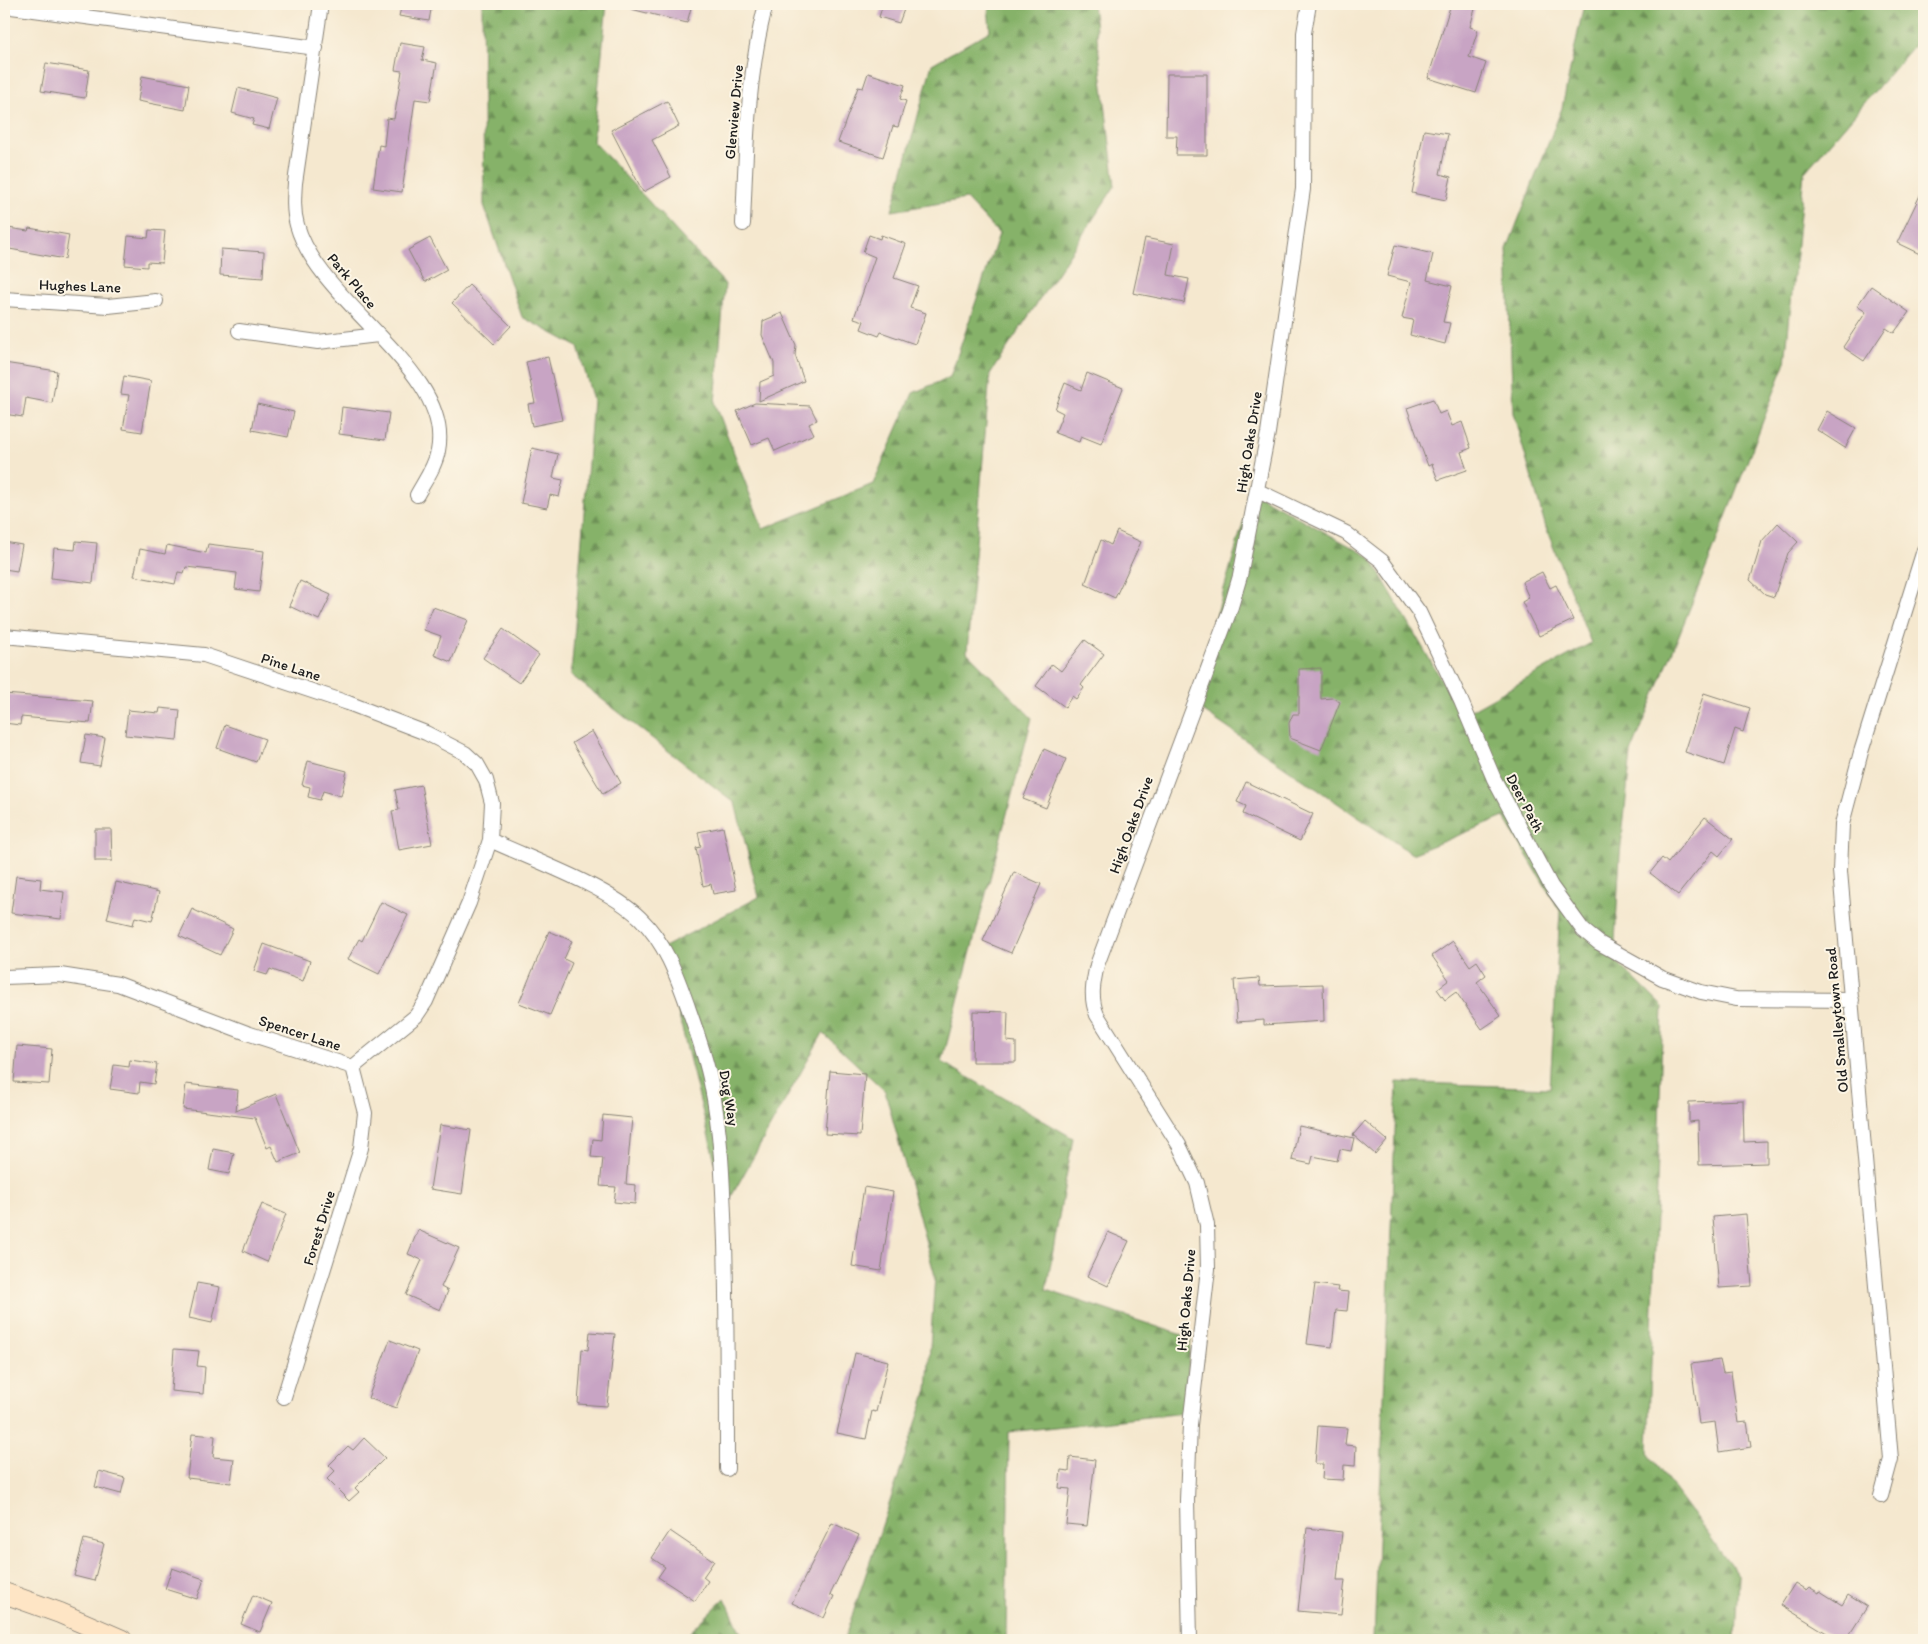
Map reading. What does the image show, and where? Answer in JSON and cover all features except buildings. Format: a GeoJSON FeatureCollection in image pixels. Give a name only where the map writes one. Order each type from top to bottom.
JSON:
{"type":"FeatureCollection","features":[{"type":"Feature","properties":{"kind":"main road"},"geometry":{"type":"LineString","coordinates":[[4,1593],[60,1613],[122,1640]]}},
{"type":"Feature","properties":{"kind":"street","name":"Park Place"},"geometry":{"type":"LineString","coordinates":[[321,4],[295,183],[294,204],[297,225],[309,253],[322,273],[417,377],[430,399],[436,416],[439,435],[438,451],[417,495]]}},
{"type":"Feature","properties":{"kind":"street","name":"Glenview Drive"},"geometry":{"type":"LineString","coordinates":[[743,224],[746,130],[760,27],[766,4]]}},
{"type":"Feature","properties":{"kind":"street","name":"High Oaks Drive"},"geometry":{"type":"LineString","coordinates":[[1190,1640],[1187,1500],[1190,1424],[1208,1269],[1207,1225],[1197,1183],[1179,1146],[1097,1015],[1093,1005],[1092,986],[1100,956],[1230,610],[1240,576],[1258,491],[1303,189],[1304,33],[1309,4]]}},
{"type":"Feature","properties":{"kind":"street"},"geometry":{"type":"LineString","coordinates":[[4,6],[316,48]]}},
{"type":"Feature","properties":{"kind":"street","name":"Hughes Lane"},"geometry":{"type":"LineString","coordinates":[[4,298],[108,306],[156,301]]}},
{"type":"Feature","properties":{"kind":"street"},"geometry":{"type":"LineString","coordinates":[[238,331],[318,342],[378,336]]}},
{"type":"Feature","properties":{"kind":"street","name":"Deer Path"},"geometry":{"type":"LineString","coordinates":[[1258,491],[1346,533],[1382,561],[1418,612],[1461,701],[1494,779],[1551,886],[1582,930],[1599,943],[1662,978],[1701,992],[1736,999],[1852,1000]]}},
{"type":"Feature","properties":{"kind":"street","name":"Old Smalleytown Road"},"geometry":{"type":"LineString","coordinates":[[1881,1496],[1891,1459],[1840,870],[1842,824],[1861,752],[1877,707],[1924,550]]}},
{"type":"Feature","properties":{"kind":"street","name":"Pine Lane"},"geometry":{"type":"LineString","coordinates":[[4,636],[204,655],[348,703],[426,733],[465,753],[476,764],[486,780],[492,803],[490,840]]}},
{"type":"Feature","properties":{"kind":"street","name":"Spencer Lane"},"geometry":{"type":"LineString","coordinates":[[4,977],[60,975],[118,984],[247,1033],[353,1067],[416,1016],[426,1001],[469,903],[490,840]]}},
{"type":"Feature","properties":{"kind":"street","name":"Dug Way"},"geometry":{"type":"LineString","coordinates":[[490,840],[597,890],[634,913],[654,934],[680,985],[707,1068],[722,1161],[727,1330],[727,1469]]}},
{"type":"Feature","properties":{"kind":"street","name":"Forest Drive"},"geometry":{"type":"LineString","coordinates":[[284,1397],[361,1148],[364,1112],[353,1067]]}},
{"type":"Feature","properties":{"kind":"green space"},"geometry":{"type":"Polygon","coordinates":[[[482,4],[607,4],[593,141],[725,284],[715,403],[763,529],[873,484],[913,393],[950,377],[999,234],[966,199],[892,211],[932,64],[990,31],[988,4],[1093,4],[1115,186],[990,374],[967,652],[1032,718],[942,1062],[1073,1138],[1046,1290],[1191,1338],[1184,1413],[1009,1432],[1006,1640],[844,1640],[927,1390],[935,1276],[885,1091],[823,1033],[726,1206],[662,948],[759,897],[735,803],[571,675],[593,400],[578,347],[522,317],[484,205],[482,4]]]}},
{"type":"Feature","properties":{"kind":"green space"},"geometry":{"type":"Polygon","coordinates":[[[1584,4],[1924,4],[1924,34],[1804,173],[1785,364],[1707,566],[1631,753],[1620,855],[1614,959],[1663,1007],[1648,1453],[1739,1576],[1736,1640],[1374,1640],[1397,1082],[1550,1088],[1560,911],[1504,817],[1412,854],[1191,703],[1252,492],[1370,557],[1462,715],[1591,643],[1546,528],[1513,413],[1507,249],[1562,108],[1584,4]]]}},
{"type":"Feature","properties":{"kind":"green space"},"geometry":{"type":"Polygon","coordinates":[[[725,1598],[744,1640],[682,1640],[725,1598]]]}}]}
